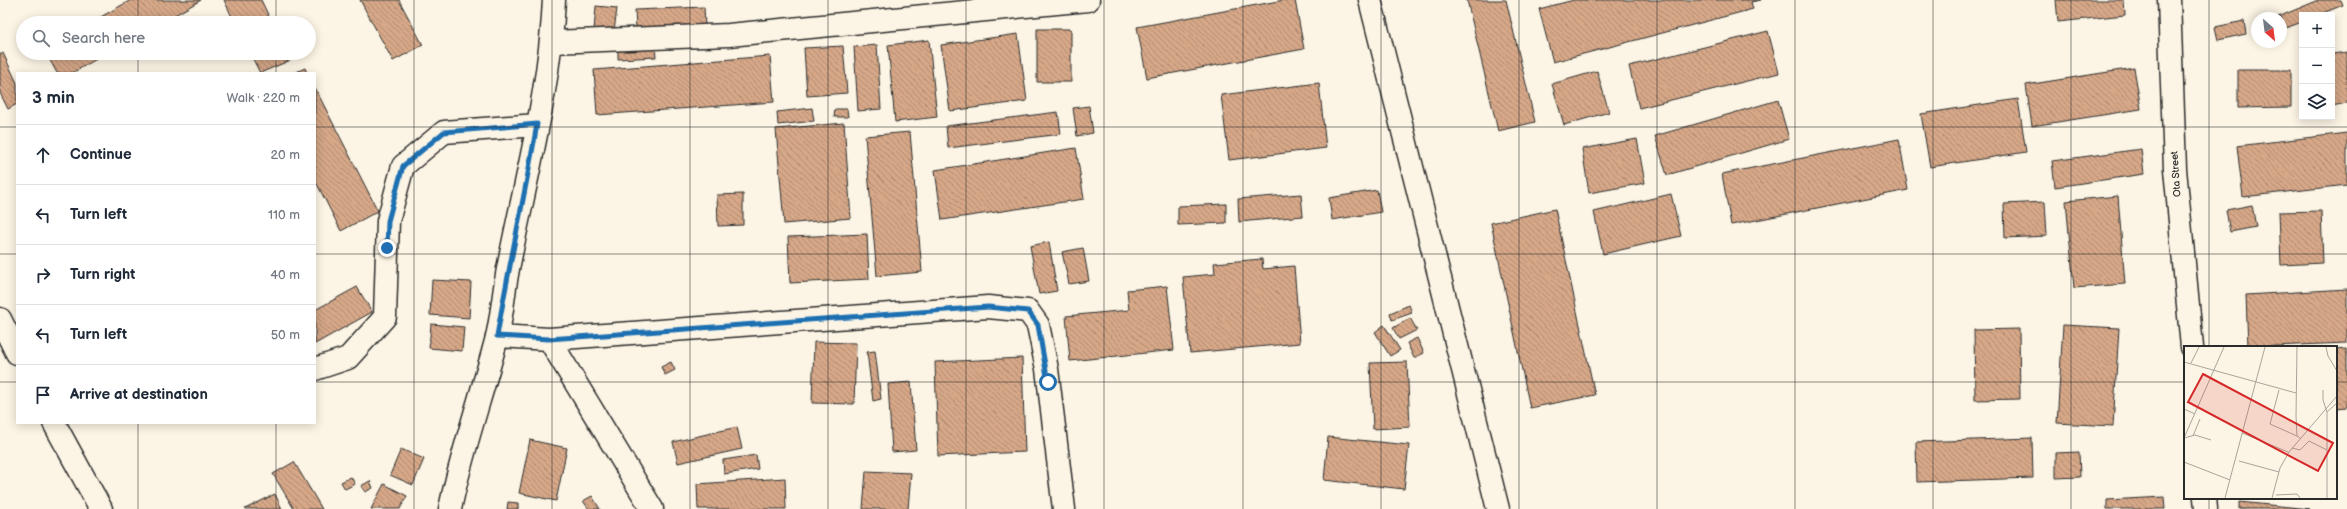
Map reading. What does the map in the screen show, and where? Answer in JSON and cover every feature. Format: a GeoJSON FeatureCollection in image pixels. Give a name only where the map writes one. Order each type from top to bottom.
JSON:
{"type":"FeatureCollection","features":[{"type":"Feature","properties":{"kind":"street"},"geometry":{"type":"LineString","coordinates":[[450,509],[458,467],[497,336],[552,42],[554,0]]}},
{"type":"Feature","properties":{"kind":"street"},"geometry":{"type":"LineString","coordinates":[[552,42],[729,35],[1088,0]]}},
{"type":"Feature","properties":{"kind":"street"},"geometry":{"type":"LineString","coordinates":[[1370,0],[1498,509]]}},
{"type":"Feature","properties":{"kind":"street","name":"Ota Street"},"geometry":{"type":"LineString","coordinates":[[2169,0],[2175,169],[2192,346]]}},
{"type":"Feature","properties":{"kind":"street"},"geometry":{"type":"LineString","coordinates":[[316,369],[348,358],[385,317],[388,221],[403,166],[444,132],[537,124]]}},
{"type":"Feature","properties":{"kind":"street"},"geometry":{"type":"LineString","coordinates":[[497,336],[549,339],[988,307],[1028,311],[1038,325],[1047,369],[1064,509]]}},
{"type":"Feature","properties":{"kind":"street"},"geometry":{"type":"LineString","coordinates":[[0,319],[16,351]]}},
{"type":"Feature","properties":{"kind":"street"},"geometry":{"type":"LineString","coordinates":[[549,339],[652,509]]}},
{"type":"Feature","properties":{"kind":"street"},"geometry":{"type":"LineString","coordinates":[[55,424],[101,509]]}},
{"type":"Feature","properties":{"kind":"street"},"geometry":{"type":"LineString","coordinates":[[2205,499],[2206,509]]}},
{"type":"Feature","properties":{"kind":"building"},"geometry":{"type":"Polygon","coordinates":[[[131,0],[201,0],[173,16],[102,16],[131,0]]]}},
{"type":"Feature","properties":{"kind":"building"},"geometry":{"type":"Polygon","coordinates":[[[224,0],[261,0],[269,16],[232,16],[224,0]]]}},
{"type":"Feature","properties":{"kind":"building"},"geometry":{"type":"Polygon","coordinates":[[[360,0],[399,0],[423,45],[393,61],[360,0]]]}},
{"type":"Feature","properties":{"kind":"building"},"geometry":{"type":"Polygon","coordinates":[[[1284,0],[1295,0],[1304,49],[1147,78],[1137,27],[1284,0]]]}},
{"type":"Feature","properties":{"kind":"building"},"geometry":{"type":"Polygon","coordinates":[[[1467,0],[1506,0],[1535,122],[1498,131],[1467,0]]]}},
{"type":"Feature","properties":{"kind":"building"},"geometry":{"type":"Polygon","coordinates":[[[1574,0],[1761,0],[1751,2],[1753,9],[1553,62],[1539,9],[1574,0]]]}},
{"type":"Feature","properties":{"kind":"building"},"geometry":{"type":"Polygon","coordinates":[[[2056,0],[2124,0],[2125,15],[2058,22],[2056,0]]]}},
{"type":"Feature","properties":{"kind":"building"},"geometry":{"type":"Polygon","coordinates":[[[2319,0],[2341,0],[2343,5],[2326,12],[2299,12],[2299,23],[2287,28],[2287,13],[2319,0]]]}},
{"type":"Feature","properties":{"kind":"building"},"geometry":{"type":"Polygon","coordinates":[[[596,6],[617,8],[614,32],[594,30],[596,6]]]}},
{"type":"Feature","properties":{"kind":"building"},"geometry":{"type":"Polygon","coordinates":[[[704,7],[705,27],[636,29],[635,10],[704,7]]]}},
{"type":"Feature","properties":{"kind":"building"},"geometry":{"type":"Polygon","coordinates":[[[2244,21],[2246,34],[2218,40],[2215,27],[2244,21]]]}},
{"type":"Feature","properties":{"kind":"building"},"geometry":{"type":"Polygon","coordinates":[[[1037,29],[1071,29],[1071,82],[1037,82],[1037,29]]]}},
{"type":"Feature","properties":{"kind":"building"},"geometry":{"type":"Polygon","coordinates":[[[1768,31],[1779,73],[1639,108],[1629,66],[1768,31]]]}},
{"type":"Feature","properties":{"kind":"building"},"geometry":{"type":"Polygon","coordinates":[[[1018,34],[1027,101],[950,111],[941,45],[1018,34]]]}},
{"type":"Feature","properties":{"kind":"building"},"geometry":{"type":"Polygon","coordinates":[[[929,40],[937,117],[895,122],[888,45],[929,40]]]}},
{"type":"Feature","properties":{"kind":"building"},"geometry":{"type":"Polygon","coordinates":[[[877,45],[881,109],[858,111],[854,47],[877,45]]]}},
{"type":"Feature","properties":{"kind":"building"},"geometry":{"type":"Polygon","coordinates":[[[655,46],[656,57],[618,59],[618,47],[655,46]]]}},
{"type":"Feature","properties":{"kind":"building"},"geometry":{"type":"Polygon","coordinates":[[[843,46],[847,93],[807,96],[804,48],[843,46]]]}},
{"type":"Feature","properties":{"kind":"building"},"geometry":{"type":"Polygon","coordinates":[[[2347,52],[2347,103],[2335,105],[2335,84],[2335,54],[2347,52]]]}},
{"type":"Feature","properties":{"kind":"building"},"geometry":{"type":"Polygon","coordinates":[[[3,53],[16,81],[16,105],[8,109],[0,93],[0,54],[3,53]]]}},
{"type":"Feature","properties":{"kind":"building"},"geometry":{"type":"Polygon","coordinates":[[[770,56],[774,102],[597,115],[594,70],[770,56]]]}},
{"type":"Feature","properties":{"kind":"building"},"geometry":{"type":"Polygon","coordinates":[[[50,60],[95,60],[74,72],[56,72],[50,60]]]}},
{"type":"Feature","properties":{"kind":"building"},"geometry":{"type":"Polygon","coordinates":[[[254,60],[291,60],[262,72],[260,72],[254,60]]]}},
{"type":"Feature","properties":{"kind":"building"},"geometry":{"type":"Polygon","coordinates":[[[305,68],[307,72],[296,72],[305,68]]]}},
{"type":"Feature","properties":{"kind":"building"},"geometry":{"type":"Polygon","coordinates":[[[2134,68],[2141,109],[2032,126],[2026,85],[2134,68]]]}},
{"type":"Feature","properties":{"kind":"building"},"geometry":{"type":"Polygon","coordinates":[[[2238,70],[2291,70],[2291,107],[2238,108],[2238,70]]]}},
{"type":"Feature","properties":{"kind":"building"},"geometry":{"type":"Polygon","coordinates":[[[1597,71],[1609,112],[1564,125],[1552,84],[1597,71]]]}},
{"type":"Feature","properties":{"kind":"building"},"geometry":{"type":"Polygon","coordinates":[[[1319,83],[1326,148],[1229,160],[1221,95],[1319,83]]]}},
{"type":"Feature","properties":{"kind":"building"},"geometry":{"type":"Polygon","coordinates":[[[316,90],[378,211],[341,231],[316,182],[316,90]]]}},
{"type":"Feature","properties":{"kind":"building"},"geometry":{"type":"Polygon","coordinates":[[[2018,99],[2026,152],[1930,167],[1921,114],[2018,99]]]}},
{"type":"Feature","properties":{"kind":"building"},"geometry":{"type":"Polygon","coordinates":[[[1778,100],[1789,139],[1667,175],[1655,136],[1778,100]]]}},
{"type":"Feature","properties":{"kind":"building"},"geometry":{"type":"Polygon","coordinates":[[[1089,106],[1093,133],[1077,136],[1073,108],[1089,106]]]}},
{"type":"Feature","properties":{"kind":"building"},"geometry":{"type":"Polygon","coordinates":[[[812,108],[814,121],[778,125],[777,112],[812,108]]]}},
{"type":"Feature","properties":{"kind":"building"},"geometry":{"type":"Polygon","coordinates":[[[835,109],[847,109],[848,117],[834,117],[835,109]]]}},
{"type":"Feature","properties":{"kind":"building"},"geometry":{"type":"Polygon","coordinates":[[[1058,112],[1061,134],[948,148],[946,126],[1058,112]]]}},
{"type":"Feature","properties":{"kind":"building"},"geometry":{"type":"Polygon","coordinates":[[[844,123],[851,218],[784,224],[776,129],[844,123]]]}},
{"type":"Feature","properties":{"kind":"building"},"geometry":{"type":"Polygon","coordinates":[[[910,132],[922,272],[877,276],[865,136],[910,132]]]}},
{"type":"Feature","properties":{"kind":"building"},"geometry":{"type":"Polygon","coordinates":[[[2347,133],[2347,185],[2243,197],[2237,146],[2347,133]]]}},
{"type":"Feature","properties":{"kind":"building"},"geometry":{"type":"Polygon","coordinates":[[[1637,139],[1645,183],[1589,193],[1582,149],[1637,139]]]}},
{"type":"Feature","properties":{"kind":"building"},"geometry":{"type":"Polygon","coordinates":[[[1899,139],[1908,190],[1731,225],[1722,174],[1899,139]]]}},
{"type":"Feature","properties":{"kind":"building"},"geometry":{"type":"Polygon","coordinates":[[[1076,148],[1084,199],[942,220],[935,170],[1076,148]]]}},
{"type":"Feature","properties":{"kind":"building"},"geometry":{"type":"Polygon","coordinates":[[[2141,149],[2144,174],[2055,187],[2052,161],[2141,149]]]}},
{"type":"Feature","properties":{"kind":"building"},"geometry":{"type":"Polygon","coordinates":[[[1377,190],[1381,212],[1332,220],[1329,198],[1377,190]]]}},
{"type":"Feature","properties":{"kind":"building"},"geometry":{"type":"Polygon","coordinates":[[[743,194],[743,225],[718,226],[717,195],[743,194]]]}},
{"type":"Feature","properties":{"kind":"building"},"geometry":{"type":"Polygon","coordinates":[[[1301,194],[1303,216],[1239,222],[1238,199],[1301,194]]]}},
{"type":"Feature","properties":{"kind":"building"},"geometry":{"type":"Polygon","coordinates":[[[1671,194],[1681,236],[1603,254],[1594,212],[1671,194]]]}},
{"type":"Feature","properties":{"kind":"building"},"geometry":{"type":"Polygon","coordinates":[[[2118,196],[2125,284],[2074,288],[2066,201],[2118,196]]]}},
{"type":"Feature","properties":{"kind":"building"},"geometry":{"type":"Polygon","coordinates":[[[2045,202],[2047,236],[2005,238],[2004,204],[2045,202]]]}},
{"type":"Feature","properties":{"kind":"building"},"geometry":{"type":"Polygon","coordinates":[[[1226,204],[1226,223],[1178,225],[1178,206],[1226,204]]]}},
{"type":"Feature","properties":{"kind":"building"},"geometry":{"type":"Polygon","coordinates":[[[2252,205],[2256,227],[2230,232],[2226,210],[2252,205]]]}},
{"type":"Feature","properties":{"kind":"building"},"geometry":{"type":"Polygon","coordinates":[[[1555,209],[1595,395],[1530,408],[1491,223],[1555,209]]]}},
{"type":"Feature","properties":{"kind":"building"},"geometry":{"type":"Polygon","coordinates":[[[2321,211],[2323,263],[2281,265],[2279,212],[2321,211]]]}},
{"type":"Feature","properties":{"kind":"building"},"geometry":{"type":"Polygon","coordinates":[[[867,234],[869,279],[790,283],[788,237],[867,234]]]}},
{"type":"Feature","properties":{"kind":"building"},"geometry":{"type":"Polygon","coordinates":[[[1049,242],[1057,291],[1039,294],[1030,246],[1049,242]]]}},
{"type":"Feature","properties":{"kind":"building"},"geometry":{"type":"Polygon","coordinates":[[[1083,248],[1089,281],[1069,284],[1062,252],[1083,248]]]}},
{"type":"Feature","properties":{"kind":"building"},"geometry":{"type":"Polygon","coordinates":[[[1262,259],[1263,269],[1294,266],[1300,343],[1190,353],[1183,277],[1215,274],[1214,263],[1262,259]]]}},
{"type":"Feature","properties":{"kind":"building"},"geometry":{"type":"Polygon","coordinates":[[[432,280],[471,282],[469,318],[430,315],[432,280]]]}},
{"type":"Feature","properties":{"kind":"building"},"geometry":{"type":"Polygon","coordinates":[[[1167,286],[1174,350],[1070,361],[1066,316],[1129,310],[1127,290],[1167,286]]]}},
{"type":"Feature","properties":{"kind":"building"},"geometry":{"type":"Polygon","coordinates":[[[357,287],[372,312],[316,343],[316,309],[357,287]]]}},
{"type":"Feature","properties":{"kind":"building"},"geometry":{"type":"Polygon","coordinates":[[[2347,289],[2347,343],[2248,346],[2246,295],[2347,289]]]}},
{"type":"Feature","properties":{"kind":"building"},"geometry":{"type":"Polygon","coordinates":[[[1409,305],[1412,313],[1392,320],[1390,313],[1409,305]]]}},
{"type":"Feature","properties":{"kind":"building"},"geometry":{"type":"Polygon","coordinates":[[[1410,318],[1417,330],[1399,339],[1393,328],[1410,318]]]}},
{"type":"Feature","properties":{"kind":"building"},"geometry":{"type":"Polygon","coordinates":[[[431,324],[464,327],[462,351],[429,348],[431,324]]]}},
{"type":"Feature","properties":{"kind":"building"},"geometry":{"type":"Polygon","coordinates":[[[1384,325],[1400,350],[1390,356],[1375,332],[1384,325]]]}},
{"type":"Feature","properties":{"kind":"building"},"geometry":{"type":"Polygon","coordinates":[[[2063,325],[2119,328],[2113,426],[2057,423],[2063,325]]]}},
{"type":"Feature","properties":{"kind":"building"},"geometry":{"type":"Polygon","coordinates":[[[2019,329],[2020,399],[1975,400],[1974,330],[2019,329]]]}},
{"type":"Feature","properties":{"kind":"building"},"geometry":{"type":"Polygon","coordinates":[[[1417,338],[1424,353],[1414,358],[1407,343],[1417,338]]]}},
{"type":"Feature","properties":{"kind":"building"},"geometry":{"type":"Polygon","coordinates":[[[814,342],[856,343],[854,404],[812,403],[814,342]]]}},
{"type":"Feature","properties":{"kind":"building"},"geometry":{"type":"Polygon","coordinates":[[[2347,349],[2347,407],[2337,408],[2337,350],[2347,349]]]}},
{"type":"Feature","properties":{"kind":"building"},"geometry":{"type":"Polygon","coordinates":[[[875,351],[881,399],[873,401],[867,352],[875,351]]]}},
{"type":"Feature","properties":{"kind":"building"},"geometry":{"type":"Polygon","coordinates":[[[1022,358],[1025,452],[938,456],[935,362],[1022,358]]]}},
{"type":"Feature","properties":{"kind":"building"},"geometry":{"type":"Polygon","coordinates":[[[671,362],[675,370],[665,375],[661,367],[671,362]]]}},
{"type":"Feature","properties":{"kind":"building"},"geometry":{"type":"Polygon","coordinates":[[[1407,362],[1410,427],[1373,429],[1370,363],[1407,362]]]}},
{"type":"Feature","properties":{"kind":"building"},"geometry":{"type":"Polygon","coordinates":[[[911,382],[916,450],[892,452],[888,384],[911,382]]]}},
{"type":"Feature","properties":{"kind":"building"},"geometry":{"type":"Polygon","coordinates":[[[737,427],[742,449],[678,463],[673,442],[737,427]]]}},
{"type":"Feature","properties":{"kind":"building"},"geometry":{"type":"Polygon","coordinates":[[[1328,437],[1409,445],[1404,489],[1324,480],[1328,437]]]}},
{"type":"Feature","properties":{"kind":"building"},"geometry":{"type":"Polygon","coordinates":[[[2032,438],[2033,478],[1917,482],[1916,442],[2032,438]]]}},
{"type":"Feature","properties":{"kind":"building"},"geometry":{"type":"Polygon","coordinates":[[[530,440],[567,448],[556,501],[519,493],[530,440]]]}},
{"type":"Feature","properties":{"kind":"building"},"geometry":{"type":"Polygon","coordinates":[[[401,449],[424,459],[413,485],[390,475],[401,449]]]}},
{"type":"Feature","properties":{"kind":"building"},"geometry":{"type":"Polygon","coordinates":[[[2079,452],[2080,477],[2056,478],[2056,453],[2079,452]]]}},
{"type":"Feature","properties":{"kind":"building"},"geometry":{"type":"Polygon","coordinates":[[[756,455],[758,469],[724,474],[723,460],[756,455]]]}},
{"type":"Feature","properties":{"kind":"building"},"geometry":{"type":"Polygon","coordinates":[[[294,462],[322,509],[294,509],[273,474],[294,462]]]}},
{"type":"Feature","properties":{"kind":"building"},"geometry":{"type":"Polygon","coordinates":[[[866,471],[911,473],[908,509],[863,509],[866,471]]]}},
{"type":"Feature","properties":{"kind":"building"},"geometry":{"type":"Polygon","coordinates":[[[351,477],[355,484],[345,489],[341,482],[351,477]]]}},
{"type":"Feature","properties":{"kind":"building"},"geometry":{"type":"Polygon","coordinates":[[[785,478],[786,509],[698,509],[697,484],[785,478]]]}},
{"type":"Feature","properties":{"kind":"building"},"geometry":{"type":"Polygon","coordinates":[[[370,481],[373,488],[365,492],[361,486],[370,481]]]}},
{"type":"Feature","properties":{"kind":"building"},"geometry":{"type":"Polygon","coordinates":[[[384,484],[407,496],[400,509],[371,509],[384,484]]]}},
{"type":"Feature","properties":{"kind":"building"},"geometry":{"type":"Polygon","coordinates":[[[275,494],[282,509],[245,509],[275,494]]]}},
{"type":"Feature","properties":{"kind":"building"},"geometry":{"type":"Polygon","coordinates":[[[592,496],[600,509],[589,509],[583,501],[592,496]]]}},
{"type":"Feature","properties":{"kind":"building"},"geometry":{"type":"Polygon","coordinates":[[[2164,497],[2165,509],[2107,509],[2107,500],[2164,497]]]}},
{"type":"Feature","properties":{"kind":"building"},"geometry":{"type":"Polygon","coordinates":[[[508,502],[518,503],[518,509],[507,509],[508,502]]]}},
{"type":"Feature","properties":{"kind":"building"},"geometry":{"type":"Polygon","coordinates":[[[2239,502],[2310,509],[2239,509],[2239,502]]]}},
{"type":"Feature","properties":{"kind":"route"},"geometry":{"type":"LineString","coordinates":[[387,248],[388,221],[403,166],[444,132],[537,124],[526,187],[510,260],[497,336],[549,339],[988,307],[1028,311],[1038,325],[1047,369],[1048,382]]}}]}
